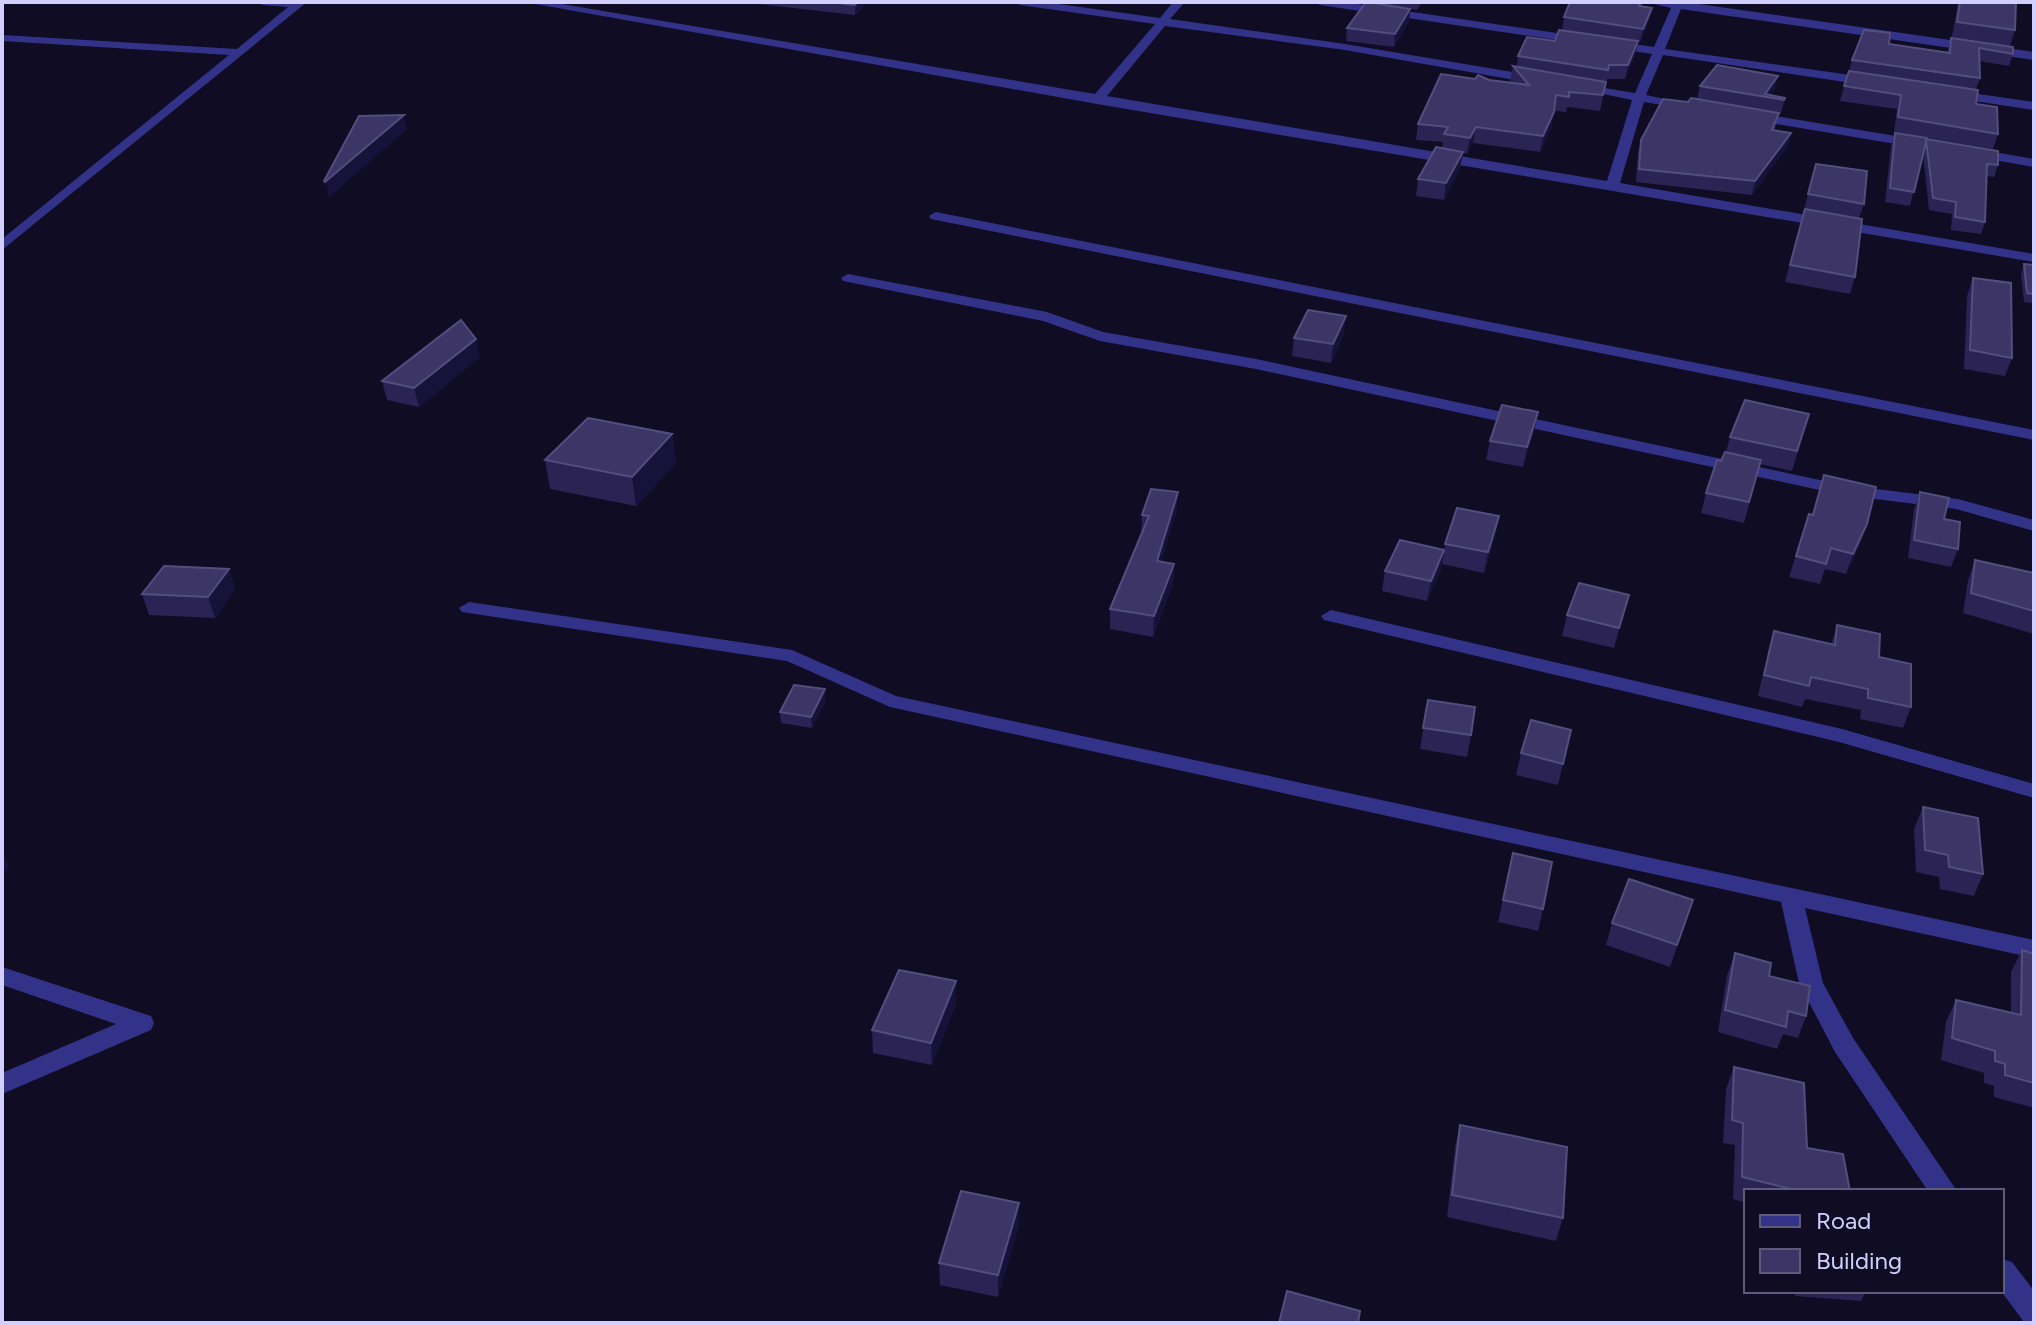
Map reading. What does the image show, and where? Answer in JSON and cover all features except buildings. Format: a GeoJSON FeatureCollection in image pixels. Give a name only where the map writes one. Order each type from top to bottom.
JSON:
{"type":"FeatureCollection","features":[{"type":"Feature","properties":{"kind":"street"},"geometry":{"type":"LineString","coordinates":[[263,2],[298,3]]}},
{"type":"Feature","properties":{"kind":"street"},"geometry":{"type":"LineString","coordinates":[[530,2],[2034,258]]}},
{"type":"Feature","properties":{"kind":"street"},"geometry":{"type":"LineString","coordinates":[[1020,2],[1345,47],[1546,82]]}},
{"type":"Feature","properties":{"kind":"street"},"geometry":{"type":"LineString","coordinates":[[1097,100],[1179,2]]}},
{"type":"Feature","properties":{"kind":"street"},"geometry":{"type":"LineString","coordinates":[[1320,2],[1878,83]]}},
{"type":"Feature","properties":{"kind":"street"},"geometry":{"type":"LineString","coordinates":[[1652,2],[2034,56]]}},
{"type":"Feature","properties":{"kind":"street"},"geometry":{"type":"LineString","coordinates":[[2,246],[298,3]]}},
{"type":"Feature","properties":{"kind":"street"},"geometry":{"type":"LineString","coordinates":[[1613,185],[1639,98],[1679,4]]}},
{"type":"Feature","properties":{"kind":"street"},"geometry":{"type":"LineString","coordinates":[[2,38],[236,52]]}},
{"type":"Feature","properties":{"kind":"street"},"geometry":{"type":"LineString","coordinates":[[1561,84],[1699,108]]}},
{"type":"Feature","properties":{"kind":"street"},"geometry":{"type":"LineString","coordinates":[[1941,92],[2034,106]]}},
{"type":"Feature","properties":{"kind":"street"},"geometry":{"type":"LineString","coordinates":[[1730,113],[1928,145]]}},
{"type":"Feature","properties":{"kind":"street"},"geometry":{"type":"LineString","coordinates":[[1958,150],[2034,163]]}},
{"type":"Feature","properties":{"kind":"street"},"geometry":{"type":"LineString","coordinates":[[936,216],[2034,435]]}},
{"type":"Feature","properties":{"kind":"street"},"geometry":{"type":"LineString","coordinates":[[848,278],[1047,317],[1100,336],[1256,364],[1843,490],[1958,504],[2034,526]]}},
{"type":"Feature","properties":{"kind":"street"},"geometry":{"type":"LineString","coordinates":[[469,608],[792,656],[890,701],[2034,949]]}},
{"type":"Feature","properties":{"kind":"street"},"geometry":{"type":"LineString","coordinates":[[1331,616],[1842,736],[2034,791]]}},
{"type":"Feature","properties":{"kind":"street"},"geometry":{"type":"LineString","coordinates":[[1791,897],[1811,983],[1844,1045],[1942,1189]]}},
{"type":"Feature","properties":{"kind":"street"},"geometry":{"type":"LineString","coordinates":[[2,976],[142,1023],[2,1084]]}},
{"type":"Feature","properties":{"kind":"street"},"geometry":{"type":"LineString","coordinates":[[2004,1274],[2034,1313]]}}]}
